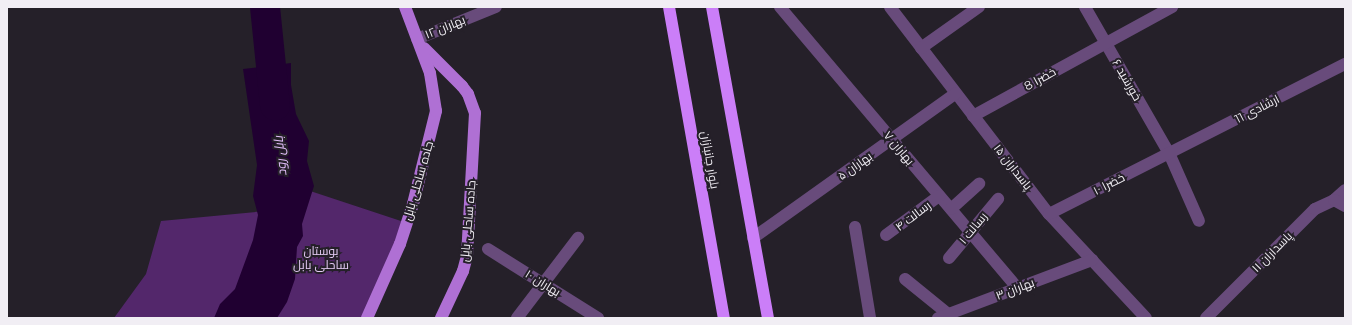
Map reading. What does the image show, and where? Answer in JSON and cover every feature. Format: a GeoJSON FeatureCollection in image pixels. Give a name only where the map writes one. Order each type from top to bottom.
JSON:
{"type":"FeatureCollection","features":[{"type":"Feature","properties":{"kind":"highway","name":"بلوار جانبازان"},"geometry":{"type":"LineString","coordinates":[[669,7],[724,318]]}},
{"type":"Feature","properties":{"kind":"highway"},"geometry":{"type":"LineString","coordinates":[[712,7],[768,318]]}},
{"type":"Feature","properties":{"kind":"main road","name":"جاده ساحلی بابل"},"geometry":{"type":"LineString","coordinates":[[367,318],[400,244],[413,204],[436,111],[432,84],[405,7]]}},
{"type":"Feature","properties":{"kind":"main road","name":"جاده ساحلی بابل"},"geometry":{"type":"LineString","coordinates":[[417,39],[468,94],[475,113],[475,143]]}},
{"type":"Feature","properties":{"kind":"main road","name":"جاده ساحلی بایل"},"geometry":{"type":"LineString","coordinates":[[441,318],[460,278],[467,256],[475,143]]}},
{"type":"Feature","properties":{"kind":"street","name":"بهاران ۱۲"},"geometry":{"type":"LineString","coordinates":[[417,39],[496,7]]}},
{"type":"Feature","properties":{"kind":"street","name":"بهاران ۷"},"geometry":{"type":"LineString","coordinates":[[780,7],[1018,289]]}},
{"type":"Feature","properties":{"kind":"street","name":"پاسداران ۱۵"},"geometry":{"type":"LineString","coordinates":[[890,7],[1049,214],[1146,318]]}},
{"type":"Feature","properties":{"kind":"street"},"geometry":{"type":"LineString","coordinates":[[921,48],[979,7]]}},
{"type":"Feature","properties":{"kind":"street","name":"خورشید ۶"},"geometry":{"type":"LineString","coordinates":[[1085,7],[1169,153],[1199,221]]}},
{"type":"Feature","properties":{"kind":"street","name":"خضرا 8"},"geometry":{"type":"LineString","coordinates":[[973,116],[1172,7]]}},
{"type":"Feature","properties":{"kind":"street","name":"ارشادی 11"},"geometry":{"type":"LineString","coordinates":[[1169,153],[1345,64]]}},
{"type":"Feature","properties":{"kind":"street","name":"بهاران ۵"},"geometry":{"type":"LineString","coordinates":[[753,238],[956,93]]}},
{"type":"Feature","properties":{"kind":"street","name":"خضرا ۱۰"},"geometry":{"type":"LineString","coordinates":[[1049,214],[1169,153]]}},
{"type":"Feature","properties":{"kind":"street"},"geometry":{"type":"LineString","coordinates":[[951,209],[978,184]]}},
{"type":"Feature","properties":{"kind":"street","name":"پاسداران ١١"},"geometry":{"type":"LineString","coordinates":[[1206,318],[1315,209],[1334,200],[1345,190]]}},
{"type":"Feature","properties":{"kind":"street","name":"رسالت ۴"},"geometry":{"type":"LineString","coordinates":[[886,236],[939,196]]}},
{"type":"Feature","properties":{"kind":"street","name":"رسالت ۱"},"geometry":{"type":"LineString","coordinates":[[948,258],[998,199]]}},
{"type":"Feature","properties":{"kind":"street"},"geometry":{"type":"LineString","coordinates":[[1334,200],[1345,206]]}},
{"type":"Feature","properties":{"kind":"street"},"geometry":{"type":"LineString","coordinates":[[854,227],[870,318]]}},
{"type":"Feature","properties":{"kind":"street"},"geometry":{"type":"LineString","coordinates":[[517,318],[578,238]]}},
{"type":"Feature","properties":{"kind":"street","name":"بهاران ۱۰"},"geometry":{"type":"LineString","coordinates":[[488,249],[598,318]]}},
{"type":"Feature","properties":{"kind":"street","name":"بهاران ۳"},"geometry":{"type":"LineString","coordinates":[[943,316],[1092,260]]}},
{"type":"Feature","properties":{"kind":"street"},"geometry":{"type":"LineString","coordinates":[[905,279],[943,316]]}},
{"type":"Feature","properties":{"kind":"green space","name":"بوستان ساحلی بابل"},"geometry":{"type":"Polygon","coordinates":[[[283,182],[407,223],[367,318],[114,318],[146,274],[161,221],[276,210],[283,182]]]}},
{"type":"Feature","properties":{"kind":"water"},"geometry":{"type":"Polygon","coordinates":[[[291,63],[291,85],[296,114],[309,141],[307,161],[314,186],[302,224],[303,236],[297,247],[295,279],[287,302],[277,318],[214,318],[220,304],[235,289],[253,240],[258,215],[253,196],[257,165],[243,69],[291,63]]]}},
{"type":"Feature","properties":{"kind":"waterway","name":"بابل رود"},"geometry":{"type":"LineString","coordinates":[[265,7],[275,105]]}}]}
